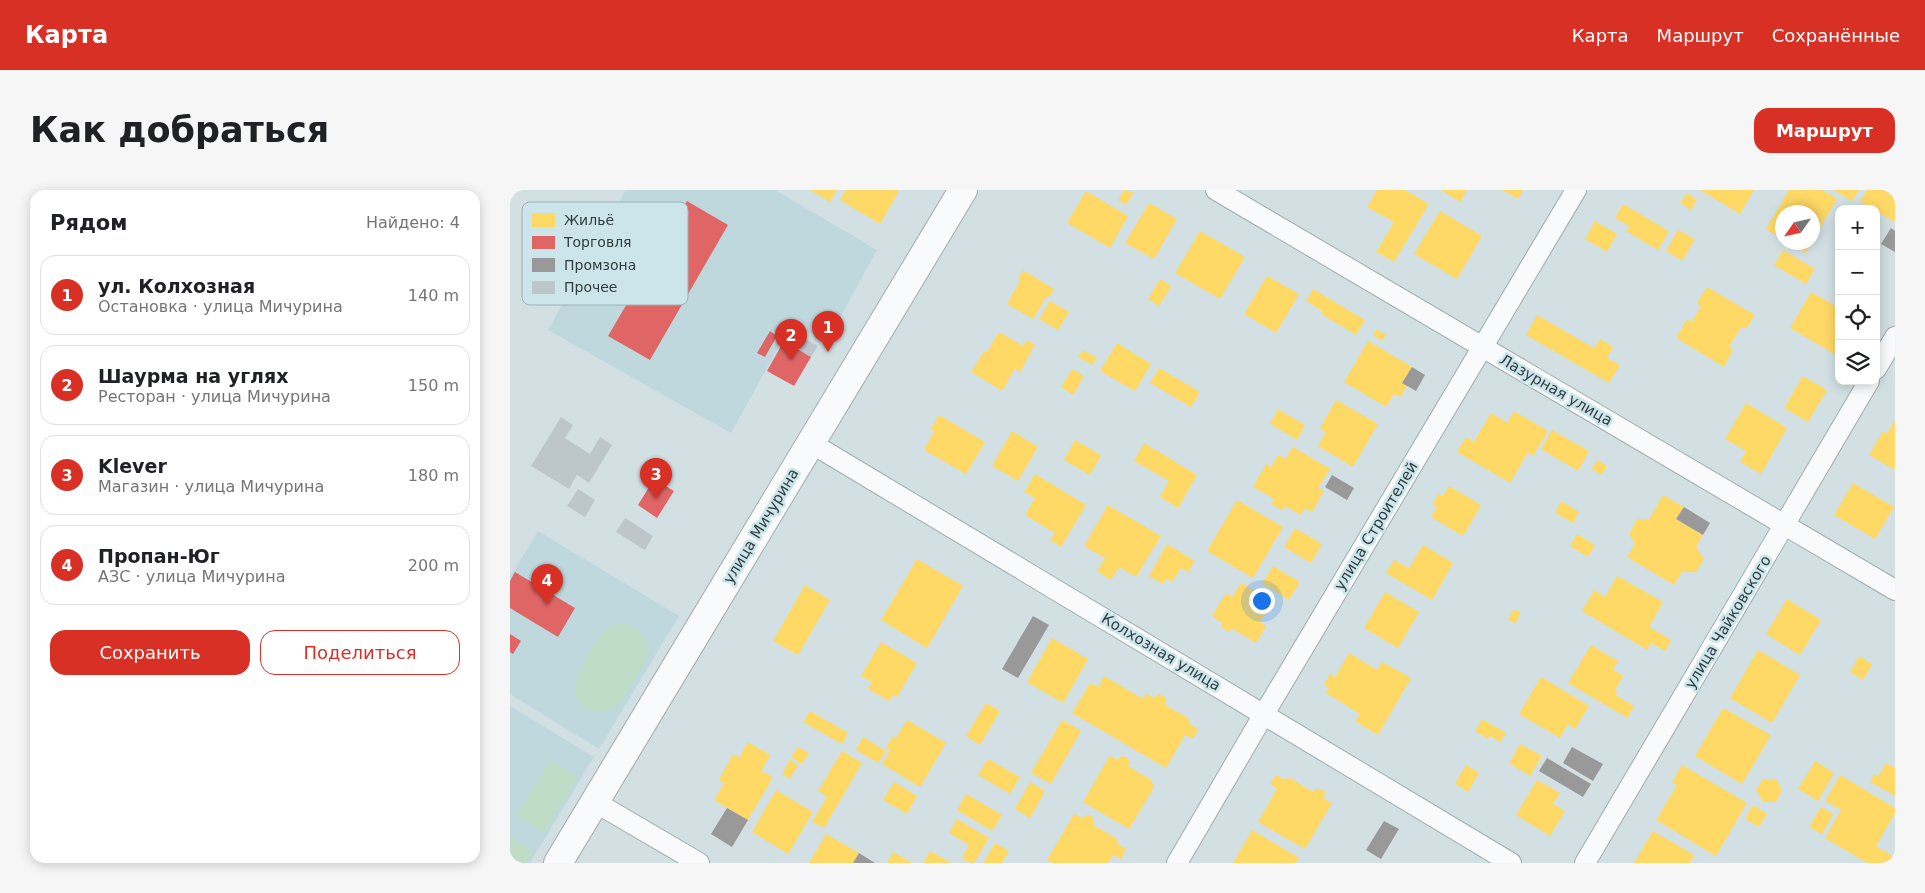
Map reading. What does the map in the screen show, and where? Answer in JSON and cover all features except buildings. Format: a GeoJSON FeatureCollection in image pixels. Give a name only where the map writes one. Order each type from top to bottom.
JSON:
{"type":"FeatureCollection","features":[{"type":"Feature","properties":{"kind":"street","name":"улица Мичурина"},"geometry":{"type":"LineString","coordinates":[[558,863],[963,190]]}},
{"type":"Feature","properties":{"kind":"street","name":"Лазурная улица"},"geometry":{"type":"LineString","coordinates":[[1216,190],[1895,590]]}},
{"type":"Feature","properties":{"kind":"street","name":"улица Строителей"},"geometry":{"type":"LineString","coordinates":[[1177,863],[1576,190]]}},
{"type":"Feature","properties":{"kind":"street"},"geometry":{"type":"LineString","coordinates":[[1880,362],[1895,337]]}},
{"type":"Feature","properties":{"kind":"street","name":"улица Чайковского"},"geometry":{"type":"LineString","coordinates":[[1585,863],[1786,525],[1867,385]]}},
{"type":"Feature","properties":{"kind":"street","name":"Колхозная улица"},"geometry":{"type":"LineString","coordinates":[[811,443],[1511,863]]}},
{"type":"Feature","properties":{"kind":"street"},"geometry":{"type":"LineString","coordinates":[[595,802],[699,863]]}},
{"type":"Feature","properties":{"kind":"shaded area"},"geometry":{"type":"Polygon","coordinates":[[[626,190],[775,190],[877,250],[829,337],[789,328],[731,433],[548,330],[562,305],[688,305],[688,202],[619,202],[626,190]]]}},
{"type":"Feature","properties":{"kind":"shaded area"},"geometry":{"type":"Polygon","coordinates":[[[538,531],[679,616],[599,749],[510,694],[510,577],[538,531]]]}},
{"type":"Feature","properties":{"kind":"shaded area"},"geometry":{"type":"Polygon","coordinates":[[[510,706],[594,757],[530,863],[510,863],[510,706]]]}},
{"type":"Feature","properties":{"kind":"green space"},"geometry":{"type":"Polygon","coordinates":[[[619,623],[631,626],[641,632],[647,642],[647,655],[618,705],[603,712],[596,712],[581,705],[576,698],[575,683],[597,640],[608,628],[619,623]]]}},
{"type":"Feature","properties":{"kind":"green space"},"geometry":{"type":"Polygon","coordinates":[[[550,760],[578,777],[544,833],[516,816],[550,760]]]}},
{"type":"Feature","properties":{"kind":"green space"},"geometry":{"type":"Polygon","coordinates":[[[510,837],[533,851],[526,863],[510,863],[510,837]]]}},
{"type":"Feature","properties":{"kind":"place","name":"ул. Колхозная"},"geometry":{"type":"Point","coordinates":[828,352]}},
{"type":"Feature","properties":{"kind":"place","name":"Шаурма на углях"},"geometry":{"type":"Point","coordinates":[791,360]}},
{"type":"Feature","properties":{"kind":"place","name":"Klever"},"geometry":{"type":"Point","coordinates":[656,499]}},
{"type":"Feature","properties":{"kind":"place","name":"Пропан-Юг"},"geometry":{"type":"Point","coordinates":[547,605]}}]}
